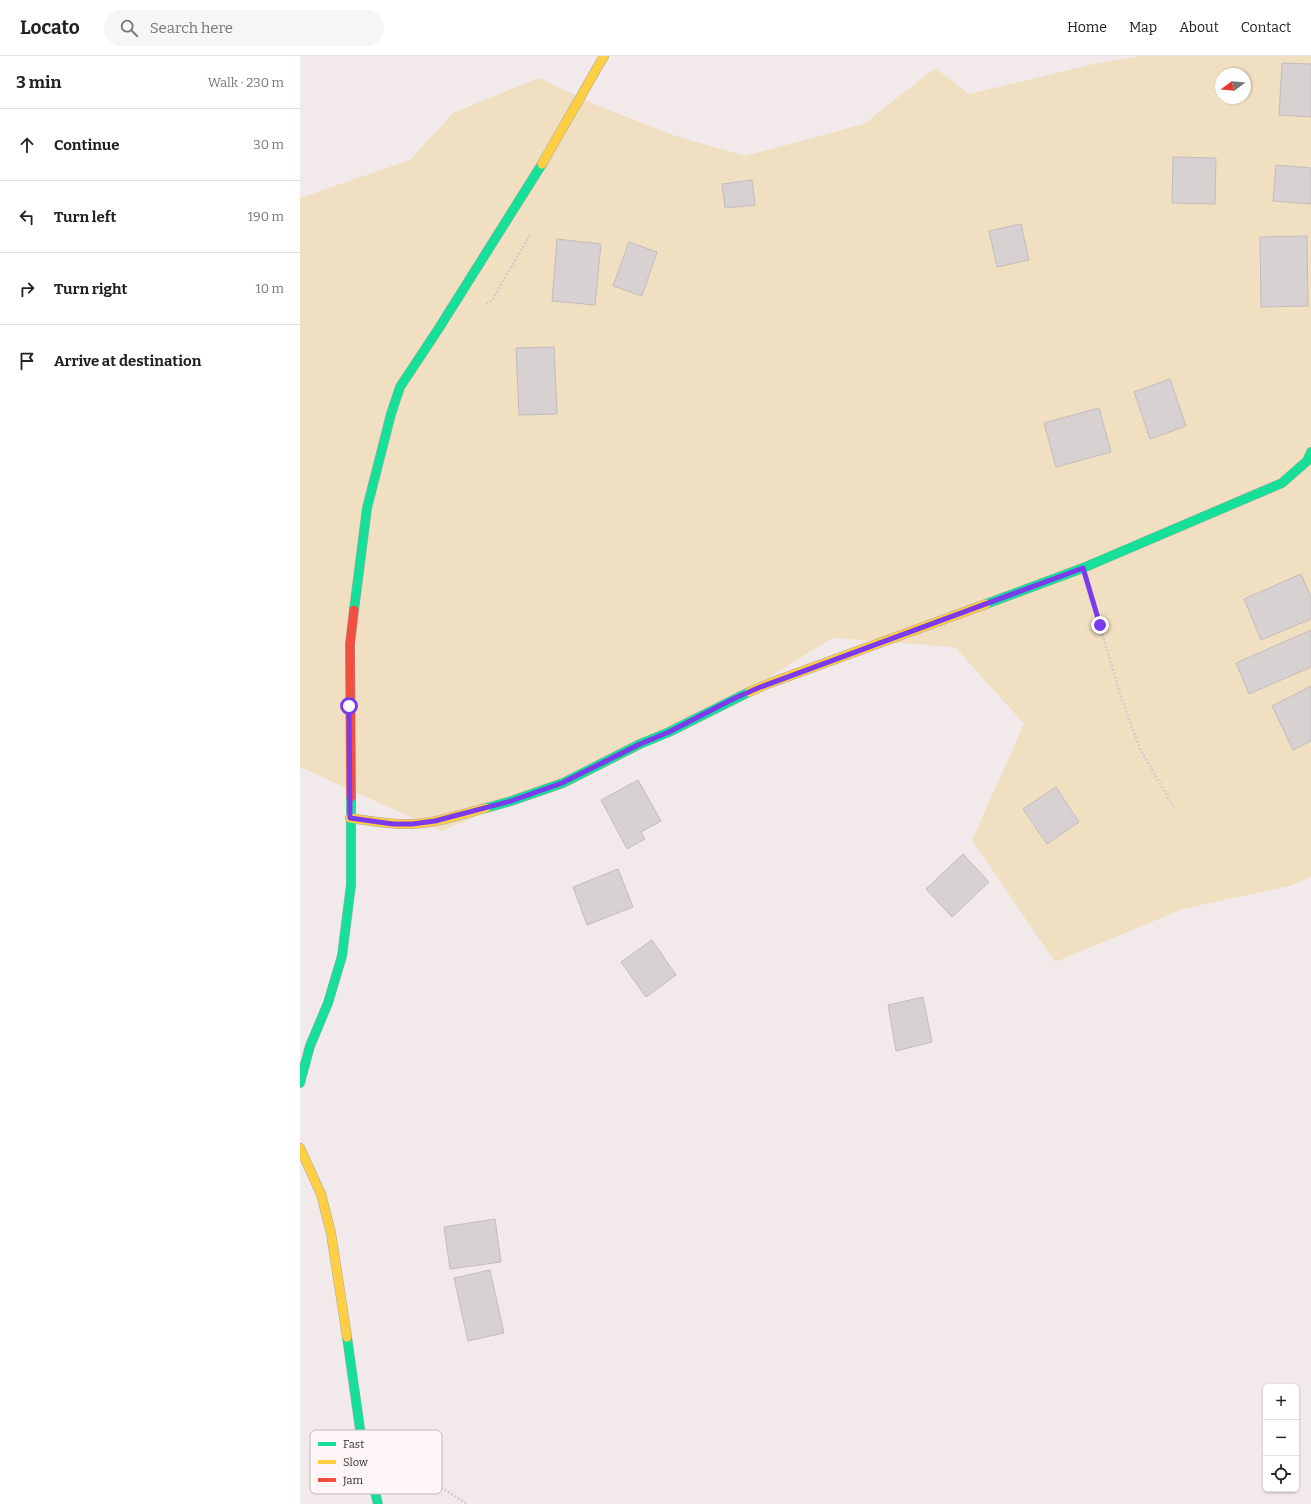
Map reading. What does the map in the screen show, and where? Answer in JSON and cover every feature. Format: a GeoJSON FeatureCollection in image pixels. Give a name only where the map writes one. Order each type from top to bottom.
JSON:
{"type":"FeatureCollection","features":[{"type":"Feature","properties":{"kind":"street"},"geometry":{"type":"LineString","coordinates":[[300,1083],[310,1046],[328,1003],[342,956],[351,885],[350,644],[366,508],[400,387],[544,161],[604,56]]}},
{"type":"Feature","properties":{"kind":"street"},"geometry":{"type":"LineString","coordinates":[[350,818],[393,824],[435,821],[511,801],[562,783],[640,744],[669,732],[733,699],[763,686],[1083,568],[1282,483],[1307,461],[1311,452]]}},
{"type":"Feature","properties":{"kind":"street"},"geometry":{"type":"LineString","coordinates":[[300,1148],[321,1194],[331,1233],[338,1272],[360,1430]]}},
{"type":"Feature","properties":{"kind":"street"},"geometry":{"type":"LineString","coordinates":[[376,1494],[378,1504]]}},
{"type":"Feature","properties":{"kind":"path"},"geometry":{"type":"LineString","coordinates":[[1083,568],[1121,697],[1140,749],[1174,808]]}},
{"type":"Feature","properties":{"kind":"path"},"geometry":{"type":"LineString","coordinates":[[442,1488],[467,1504]]}},
{"type":"Feature","properties":{"kind":"shaded area"},"geometry":{"type":"Polygon","coordinates":[[[1141,56],[1311,56],[1311,877],[1290,886],[1183,909],[1055,962],[972,840],[1024,724],[955,647],[832,638],[686,730],[441,831],[300,767],[300,198],[410,160],[453,113],[539,78],[598,106],[679,137],[745,156],[864,124],[935,68],[969,94],[1094,64],[1141,56]]]}},
{"type":"Feature","properties":{"kind":"building"},"geometry":{"type":"Polygon","coordinates":[[[1282,63],[1311,64],[1311,117],[1279,115],[1282,63]]]}},
{"type":"Feature","properties":{"kind":"building"},"geometry":{"type":"Polygon","coordinates":[[[1173,157],[1216,158],[1215,204],[1172,203],[1173,157]]]}},
{"type":"Feature","properties":{"kind":"building"},"geometry":{"type":"Polygon","coordinates":[[[1276,165],[1311,168],[1311,204],[1273,201],[1276,165]]]}},
{"type":"Feature","properties":{"kind":"building"},"geometry":{"type":"Polygon","coordinates":[[[752,180],[755,205],[725,208],[722,184],[752,180]]]}},
{"type":"Feature","properties":{"kind":"building"},"geometry":{"type":"Polygon","coordinates":[[[1021,224],[1029,260],[997,267],[989,231],[1021,224]]]}},
{"type":"Feature","properties":{"kind":"building"},"geometry":{"type":"Polygon","coordinates":[[[1307,236],[1308,306],[1261,307],[1260,237],[1307,236]]]}},
{"type":"Feature","properties":{"kind":"building"},"geometry":{"type":"Polygon","coordinates":[[[557,239],[601,244],[595,305],[552,301],[557,239]]]}},
{"type":"Feature","properties":{"kind":"building"},"geometry":{"type":"Polygon","coordinates":[[[629,242],[657,252],[642,296],[613,286],[629,242]]]}},
{"type":"Feature","properties":{"kind":"building"},"geometry":{"type":"Polygon","coordinates":[[[554,347],[557,414],[519,415],[516,348],[554,347]]]}},
{"type":"Feature","properties":{"kind":"building"},"geometry":{"type":"Polygon","coordinates":[[[1170,379],[1186,426],[1150,439],[1134,392],[1170,379]]]}},
{"type":"Feature","properties":{"kind":"building"},"geometry":{"type":"Polygon","coordinates":[[[1099,408],[1111,452],[1056,467],[1044,423],[1099,408]]]}},
{"type":"Feature","properties":{"kind":"building"},"geometry":{"type":"Polygon","coordinates":[[[1301,574],[1311,597],[1311,619],[1261,640],[1244,599],[1301,574]]]}},
{"type":"Feature","properties":{"kind":"building"},"geometry":{"type":"Polygon","coordinates":[[[1311,630],[1311,667],[1249,694],[1236,663],[1311,630]]]}},
{"type":"Feature","properties":{"kind":"building"},"geometry":{"type":"Polygon","coordinates":[[[1311,686],[1311,741],[1293,750],[1272,706],[1311,686]]]}},
{"type":"Feature","properties":{"kind":"building"},"geometry":{"type":"Polygon","coordinates":[[[638,780],[661,821],[641,832],[645,839],[627,849],[601,800],[638,780]]]}},
{"type":"Feature","properties":{"kind":"building"},"geometry":{"type":"Polygon","coordinates":[[[1056,787],[1079,822],[1047,844],[1023,809],[1056,787]]]}},
{"type":"Feature","properties":{"kind":"building"},"geometry":{"type":"Polygon","coordinates":[[[963,854],[989,882],[952,917],[926,889],[963,854]]]}},
{"type":"Feature","properties":{"kind":"building"},"geometry":{"type":"Polygon","coordinates":[[[618,869],[633,907],[587,925],[573,887],[618,869]]]}},
{"type":"Feature","properties":{"kind":"building"},"geometry":{"type":"Polygon","coordinates":[[[652,940],[676,975],[646,997],[621,962],[652,940]]]}},
{"type":"Feature","properties":{"kind":"building"},"geometry":{"type":"Polygon","coordinates":[[[923,997],[932,1042],[896,1051],[888,1005],[923,997]]]}},
{"type":"Feature","properties":{"kind":"building"},"geometry":{"type":"Polygon","coordinates":[[[495,1219],[501,1262],[450,1269],[444,1227],[495,1219]]]}},
{"type":"Feature","properties":{"kind":"building"},"geometry":{"type":"Polygon","coordinates":[[[490,1270],[504,1333],[468,1341],[454,1278],[490,1270]]]}},
{"type":"Feature","properties":{"kind":"traffic: fast"},"geometry":{"type":"LineString","coordinates":[[354,610],[367,508],[391,414],[400,387],[439,328],[542,164]]}},
{"type":"Feature","properties":{"kind":"traffic: fast"},"geometry":{"type":"LineString","coordinates":[[986,604],[1083,568],[1282,483],[1307,461],[1311,452]]}},
{"type":"Feature","properties":{"kind":"traffic: fast"},"geometry":{"type":"LineString","coordinates":[[486,808],[563,783],[749,692]]}},
{"type":"Feature","properties":{"kind":"traffic: fast"},"geometry":{"type":"LineString","coordinates":[[300,1083],[310,1046],[328,1003],[342,956],[351,885],[351,797]]}},
{"type":"Feature","properties":{"kind":"traffic: fast"},"geometry":{"type":"LineString","coordinates":[[347,1337],[360,1430]]}},
{"type":"Feature","properties":{"kind":"traffic: fast"},"geometry":{"type":"LineString","coordinates":[[376,1494],[378,1504]]}},
{"type":"Feature","properties":{"kind":"traffic: slow"},"geometry":{"type":"LineString","coordinates":[[542,164],[604,56]]}},
{"type":"Feature","properties":{"kind":"traffic: slow"},"geometry":{"type":"LineString","coordinates":[[749,692],[986,604]]}},
{"type":"Feature","properties":{"kind":"traffic: slow"},"geometry":{"type":"LineString","coordinates":[[350,818],[388,823],[411,824],[440,820],[486,808]]}},
{"type":"Feature","properties":{"kind":"traffic: slow"},"geometry":{"type":"LineString","coordinates":[[300,1148],[321,1194],[331,1233],[347,1337]]}},
{"type":"Feature","properties":{"kind":"traffic: jam"},"geometry":{"type":"LineString","coordinates":[[351,797],[350,644],[354,610]]}},
{"type":"Feature","properties":{"kind":"route"},"geometry":{"type":"LineString","coordinates":[[349,706],[350,818],[393,824],[412,824],[435,821],[511,801],[562,783],[640,744],[669,732],[733,699],[770,683],[1083,568],[1100,625]]}}]}
